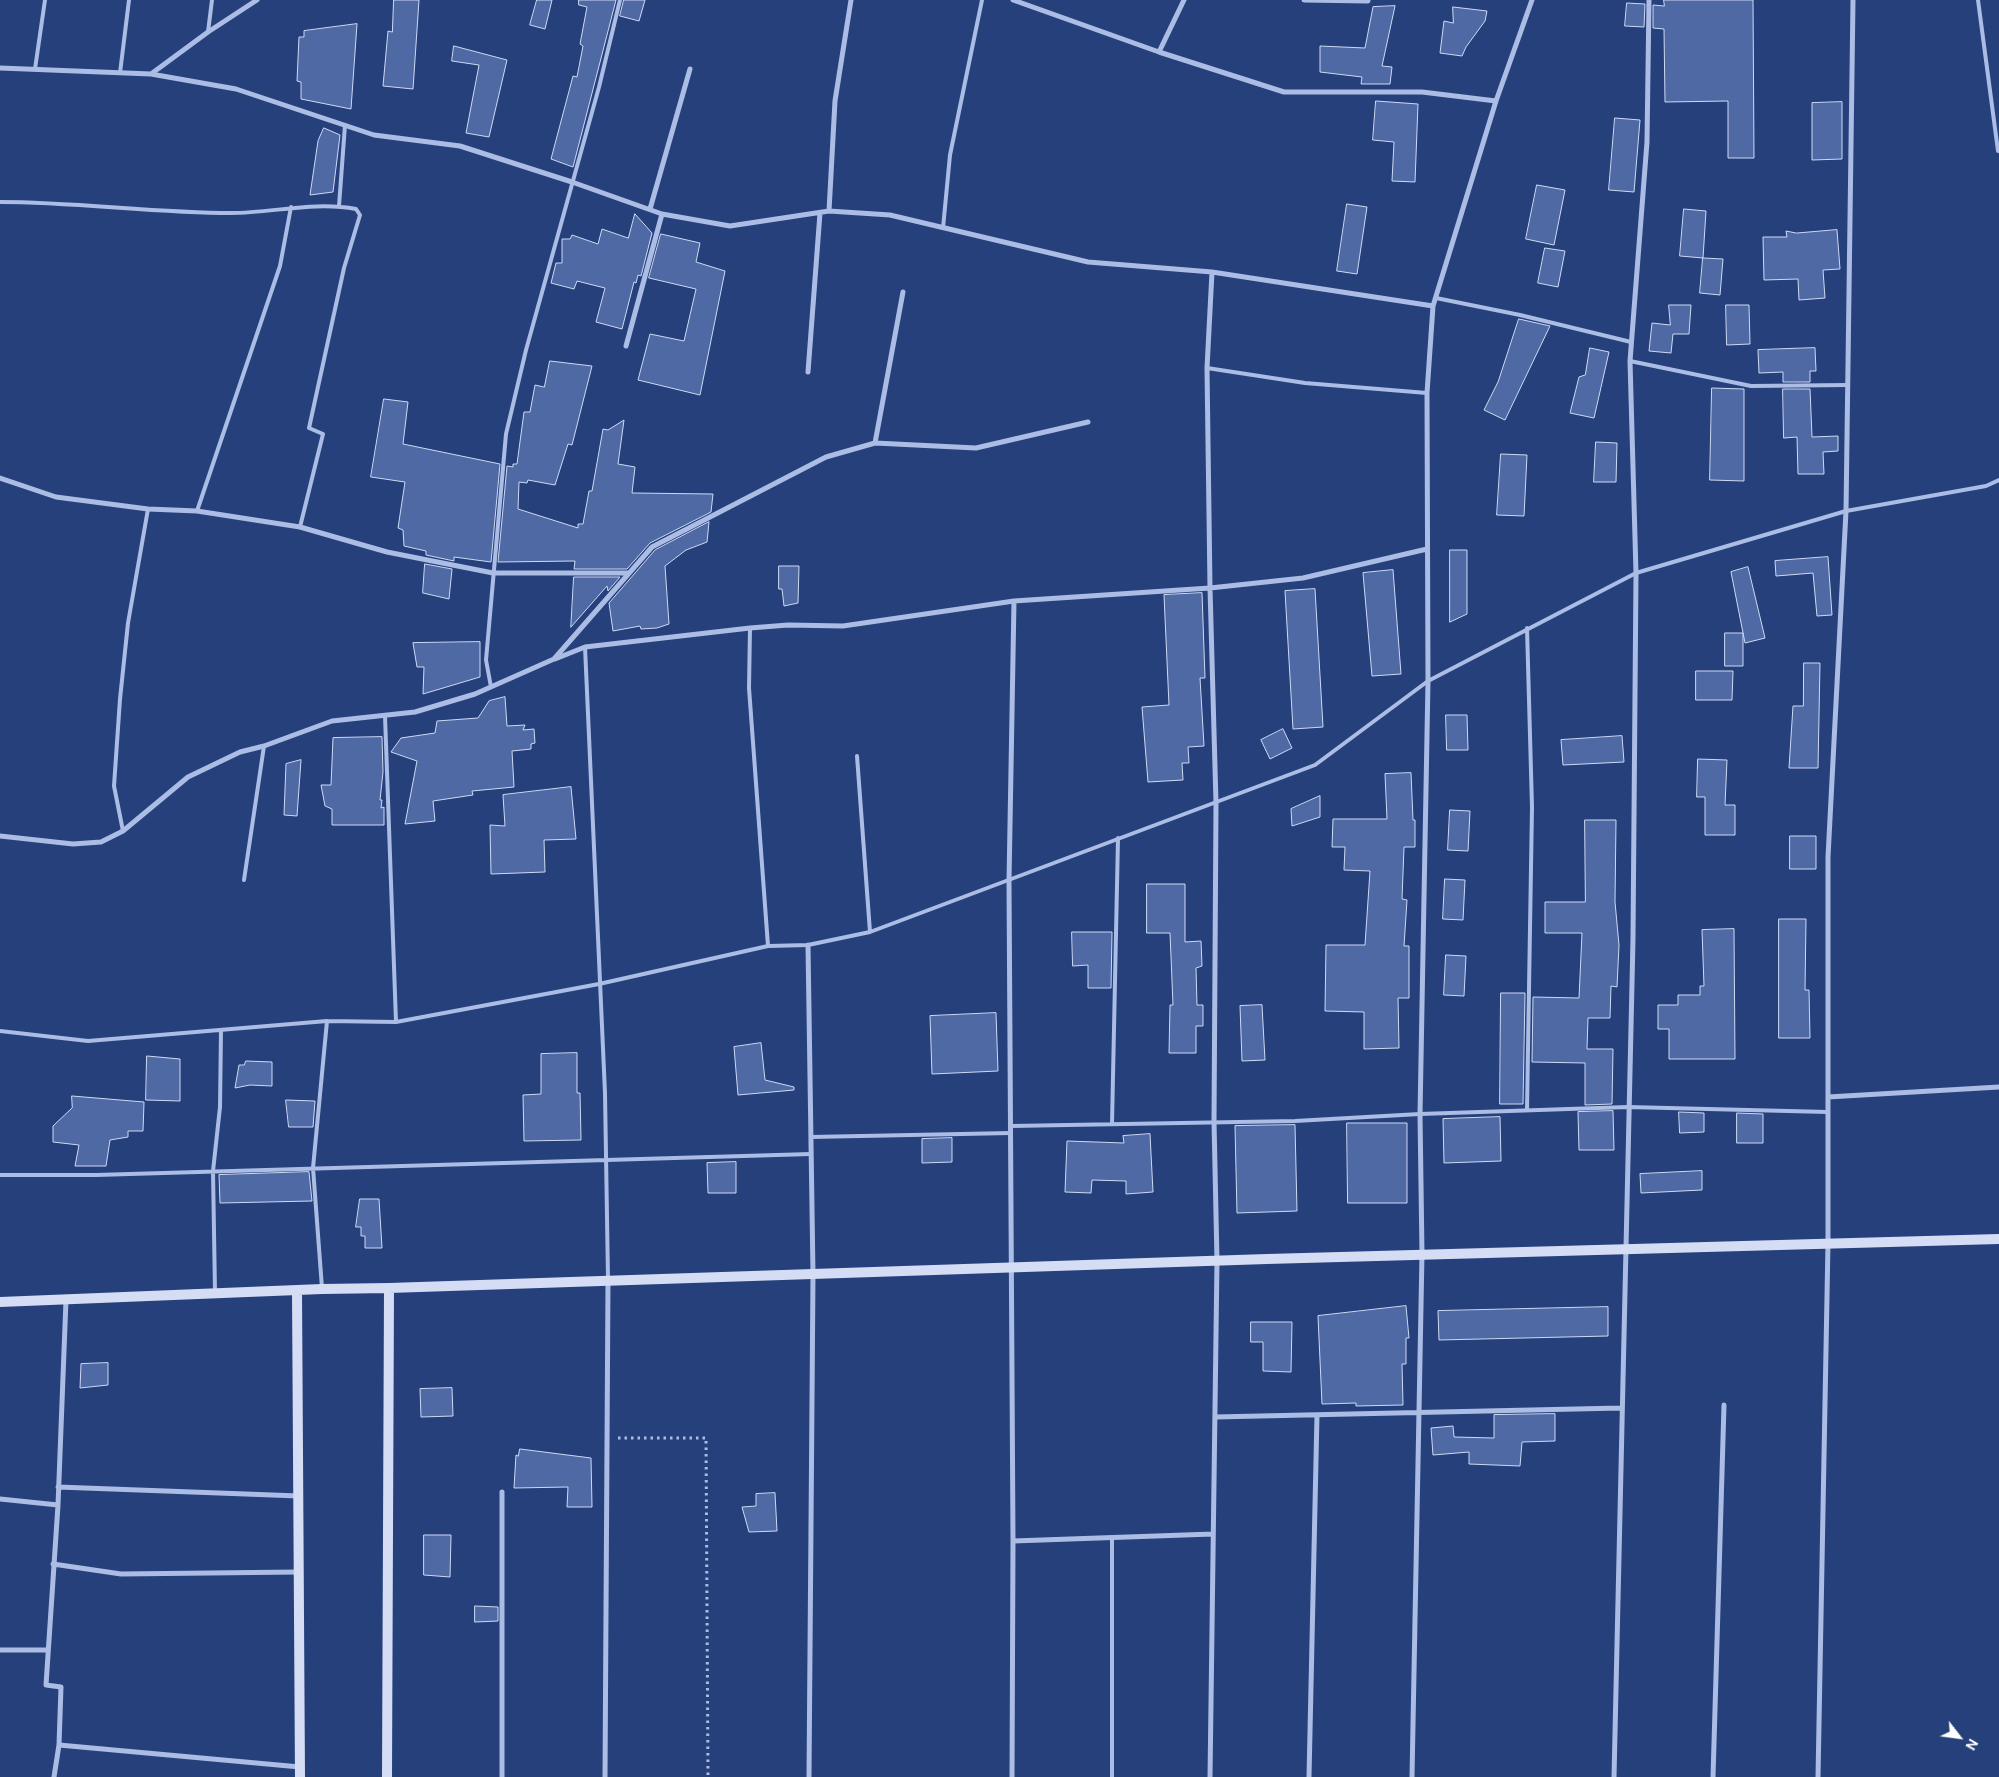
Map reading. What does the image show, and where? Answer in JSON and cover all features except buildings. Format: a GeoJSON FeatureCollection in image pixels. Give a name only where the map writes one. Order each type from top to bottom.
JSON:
{"type":"FeatureCollection","features":[{"type":"Feature","properties":{"kind":"main road"},"geometry":{"type":"LineString","coordinates":[[0,1302],[322,1289],[1422,1254],[1999,1239]]}},
{"type":"Feature","properties":{"kind":"main road"},"geometry":{"type":"LineString","coordinates":[[387,1777],[389,1288]]}},
{"type":"Feature","properties":{"kind":"main road"},"geometry":{"type":"LineString","coordinates":[[297,1291],[300,1496],[298,1572],[300,1772]]}},
{"type":"Feature","properties":{"kind":"street"},"geometry":{"type":"LineString","coordinates":[[151,74],[208,32],[257,0]]}},
{"type":"Feature","properties":{"kind":"street"},"geometry":{"type":"LineString","coordinates":[[830,211],[835,101],[851,0]]}},
{"type":"Feature","properties":{"kind":"street"},"geometry":{"type":"LineString","coordinates":[[1013,0],[1158,52],[1284,92],[1422,92],[1496,102]]}},
{"type":"Feature","properties":{"kind":"street"},"geometry":{"type":"LineString","coordinates":[[1158,52],[1184,0]]}},
{"type":"Feature","properties":{"kind":"street"},"geometry":{"type":"LineString","coordinates":[[1304,0],[1368,1]]}},
{"type":"Feature","properties":{"kind":"street"},"geometry":{"type":"LineString","coordinates":[[1412,1777],[1422,1254],[1420,1114],[1428,681],[1427,393],[1433,306],[1496,102],[1532,0]]}},
{"type":"Feature","properties":{"kind":"street"},"geometry":{"type":"LineString","coordinates":[[1614,1777],[1624,1249],[1633,939],[1636,573],[1630,361],[1647,142],[1649,0]]}},
{"type":"Feature","properties":{"kind":"street"},"geometry":{"type":"LineString","coordinates":[[1818,1777],[1828,1243],[1828,857],[1846,511],[1853,0]]}},
{"type":"Feature","properties":{"kind":"street"},"geometry":{"type":"LineString","coordinates":[[0,68],[151,74],[236,89],[374,134],[460,146],[572,182],[662,214],[730,226],[830,211],[890,215],[1088,262],[1212,272],[1433,306]]}},
{"type":"Feature","properties":{"kind":"street"},"geometry":{"type":"LineString","coordinates":[[650,209],[690,69]]}},
{"type":"Feature","properties":{"kind":"street"},"geometry":{"type":"LineString","coordinates":[[808,372],[820,213]]}},
{"type":"Feature","properties":{"kind":"street"},"geometry":{"type":"LineString","coordinates":[[626,346],[662,214]]}},
{"type":"Feature","properties":{"kind":"street"},"geometry":{"type":"LineString","coordinates":[[1210,1777],[1217,1261],[1214,1121],[1216,803],[1210,588],[1207,368],[1212,272]]}},
{"type":"Feature","properties":{"kind":"street"},"geometry":{"type":"LineString","coordinates":[[876,443],[903,292]]}},
{"type":"Feature","properties":{"kind":"street"},"geometry":{"type":"LineString","coordinates":[[554,659],[652,547],[826,457],[876,443],[976,448],[1088,422]]}},
{"type":"Feature","properties":{"kind":"street"},"geometry":{"type":"LineString","coordinates":[[0,478],[56,497],[148,509],[197,511],[300,527],[387,552],[493,574],[629,573]]}},
{"type":"Feature","properties":{"kind":"street"},"geometry":{"type":"LineString","coordinates":[[0,836],[73,844],[101,842],[123,831],[188,777],[240,752],[264,746],[332,720],[415,712],[491,687],[586,647],[750,628],[788,625],[843,626],[1014,601],[1210,588],[1303,578],[1427,549]]}},
{"type":"Feature","properties":{"kind":"street"},"geometry":{"type":"LineString","coordinates":[[1012,1777],[1013,1540],[1009,881],[1014,601]]}},
{"type":"Feature","properties":{"kind":"street"},"geometry":{"type":"LineString","coordinates":[[808,945],[813,1274],[809,1777]]}},
{"type":"Feature","properties":{"kind":"street"},"geometry":{"type":"LineString","coordinates":[[1828,1097],[1999,1087]]}},
{"type":"Feature","properties":{"kind":"street"},"geometry":{"type":"LineString","coordinates":[[604,1777],[608,1281]]}},
{"type":"Feature","properties":{"kind":"street"},"geometry":{"type":"LineString","coordinates":[[54,1777],[59,1745],[61,1687],[46,1685],[58,1506],[66,1299]]}},
{"type":"Feature","properties":{"kind":"street"},"geometry":{"type":"LineString","coordinates":[[1714,1777],[1724,1405]]}},
{"type":"Feature","properties":{"kind":"street"},"geometry":{"type":"LineString","coordinates":[[1215,1417],[1621,1408]]}},
{"type":"Feature","properties":{"kind":"street"},"geometry":{"type":"LineString","coordinates":[[1310,1777],[1317,1415]]}},
{"type":"Feature","properties":{"kind":"street"},"geometry":{"type":"LineString","coordinates":[[58,1487],[300,1496]]}},
{"type":"Feature","properties":{"kind":"street"},"geometry":{"type":"LineString","coordinates":[[502,1492],[502,1777]]}},
{"type":"Feature","properties":{"kind":"street"},"geometry":{"type":"LineString","coordinates":[[0,1499],[58,1506]]}},
{"type":"Feature","properties":{"kind":"street"},"geometry":{"type":"LineString","coordinates":[[1013,1540],[1213,1534]]}},
{"type":"Feature","properties":{"kind":"street"},"geometry":{"type":"LineString","coordinates":[[53,1564],[121,1574],[298,1572]]}},
{"type":"Feature","properties":{"kind":"street"},"geometry":{"type":"LineString","coordinates":[[0,1650],[47,1650]]}},
{"type":"Feature","properties":{"kind":"street"},"geometry":{"type":"LineString","coordinates":[[59,1745],[300,1772]]}},
{"type":"Feature","properties":{"kind":"lane"},"geometry":{"type":"LineString","coordinates":[[35,69],[45,0]]}},
{"type":"Feature","properties":{"kind":"lane"},"geometry":{"type":"LineString","coordinates":[[120,73],[129,0]]}},
{"type":"Feature","properties":{"kind":"lane"},"geometry":{"type":"LineString","coordinates":[[208,32],[212,0]]}},
{"type":"Feature","properties":{"kind":"lane"},"geometry":{"type":"LineString","coordinates":[[491,687],[486,660],[506,434],[526,350],[599,87],[620,0]]}},
{"type":"Feature","properties":{"kind":"lane"},"geometry":{"type":"LineString","coordinates":[[943,228],[950,155],[982,0]]}},
{"type":"Feature","properties":{"kind":"lane"},"geometry":{"type":"LineString","coordinates":[[1978,0],[1998,151]]}},
{"type":"Feature","properties":{"kind":"lane"},"geometry":{"type":"LineString","coordinates":[[339,206],[345,125]]}},
{"type":"Feature","properties":{"kind":"lane"},"geometry":{"type":"LineString","coordinates":[[0,202],[78,204],[171,212],[234,213],[291,207],[339,206],[356,209],[360,215],[344,268],[309,428],[322,434],[300,527]]}},
{"type":"Feature","properties":{"kind":"lane"},"geometry":{"type":"LineString","coordinates":[[197,511],[280,266],[291,207]]}},
{"type":"Feature","properties":{"kind":"lane"},"geometry":{"type":"LineString","coordinates":[[1436,298],[1520,315],[1631,342]]}},
{"type":"Feature","properties":{"kind":"lane"},"geometry":{"type":"LineString","coordinates":[[1630,361],[1751,386],[1848,385]]}},
{"type":"Feature","properties":{"kind":"lane"},"geometry":{"type":"LineString","coordinates":[[1207,368],[1305,383],[1427,393]]}},
{"type":"Feature","properties":{"kind":"lane"},"geometry":{"type":"LineString","coordinates":[[0,1031],[88,1041],[327,1021],[396,1022],[599,984],[768,946],[808,945],[870,932],[1315,765],[1428,681],[1636,573],[1846,511],[1986,486],[1999,480]]}},
{"type":"Feature","properties":{"kind":"lane"},"geometry":{"type":"LineString","coordinates":[[123,831],[114,786],[120,699],[128,623],[148,509]]}},
{"type":"Feature","properties":{"kind":"lane"},"geometry":{"type":"LineString","coordinates":[[750,628],[749,688],[768,946]]}},
{"type":"Feature","properties":{"kind":"lane"},"geometry":{"type":"LineString","coordinates":[[1527,628],[1532,808],[1527,1110]]}},
{"type":"Feature","properties":{"kind":"lane"},"geometry":{"type":"LineString","coordinates":[[586,647],[599,984],[606,1093],[608,1281]]}},
{"type":"Feature","properties":{"kind":"lane"},"geometry":{"type":"LineString","coordinates":[[385,716],[396,1022]]}},
{"type":"Feature","properties":{"kind":"lane"},"geometry":{"type":"LineString","coordinates":[[244,880],[264,746]]}},
{"type":"Feature","properties":{"kind":"lane"},"geometry":{"type":"LineString","coordinates":[[857,756],[870,932]]}},
{"type":"Feature","properties":{"kind":"lane"},"geometry":{"type":"LineString","coordinates":[[1112,1124],[1118,838]]}},
{"type":"Feature","properties":{"kind":"lane"},"geometry":{"type":"LineString","coordinates":[[322,1289],[313,1168],[327,1021]]}},
{"type":"Feature","properties":{"kind":"lane"},"geometry":{"type":"LineString","coordinates":[[215,1294],[214,1172],[220,1107],[221,1030]]}},
{"type":"Feature","properties":{"kind":"lane"},"geometry":{"type":"LineString","coordinates":[[1011,1126],[1295,1121],[1420,1114],[1628,1107],[1828,1112]]}},
{"type":"Feature","properties":{"kind":"lane"},"geometry":{"type":"LineString","coordinates":[[811,1137],[1011,1133]]}},
{"type":"Feature","properties":{"kind":"lane"},"geometry":{"type":"LineString","coordinates":[[0,1175],[214,1172],[811,1154]]}},
{"type":"Feature","properties":{"kind":"lane"},"geometry":{"type":"LineString","coordinates":[[1112,1537],[1112,1777]]}},
{"type":"Feature","properties":{"kind":"path"},"geometry":{"type":"LineString","coordinates":[[607,1438],[706,1438],[708,1777]]}}]}
